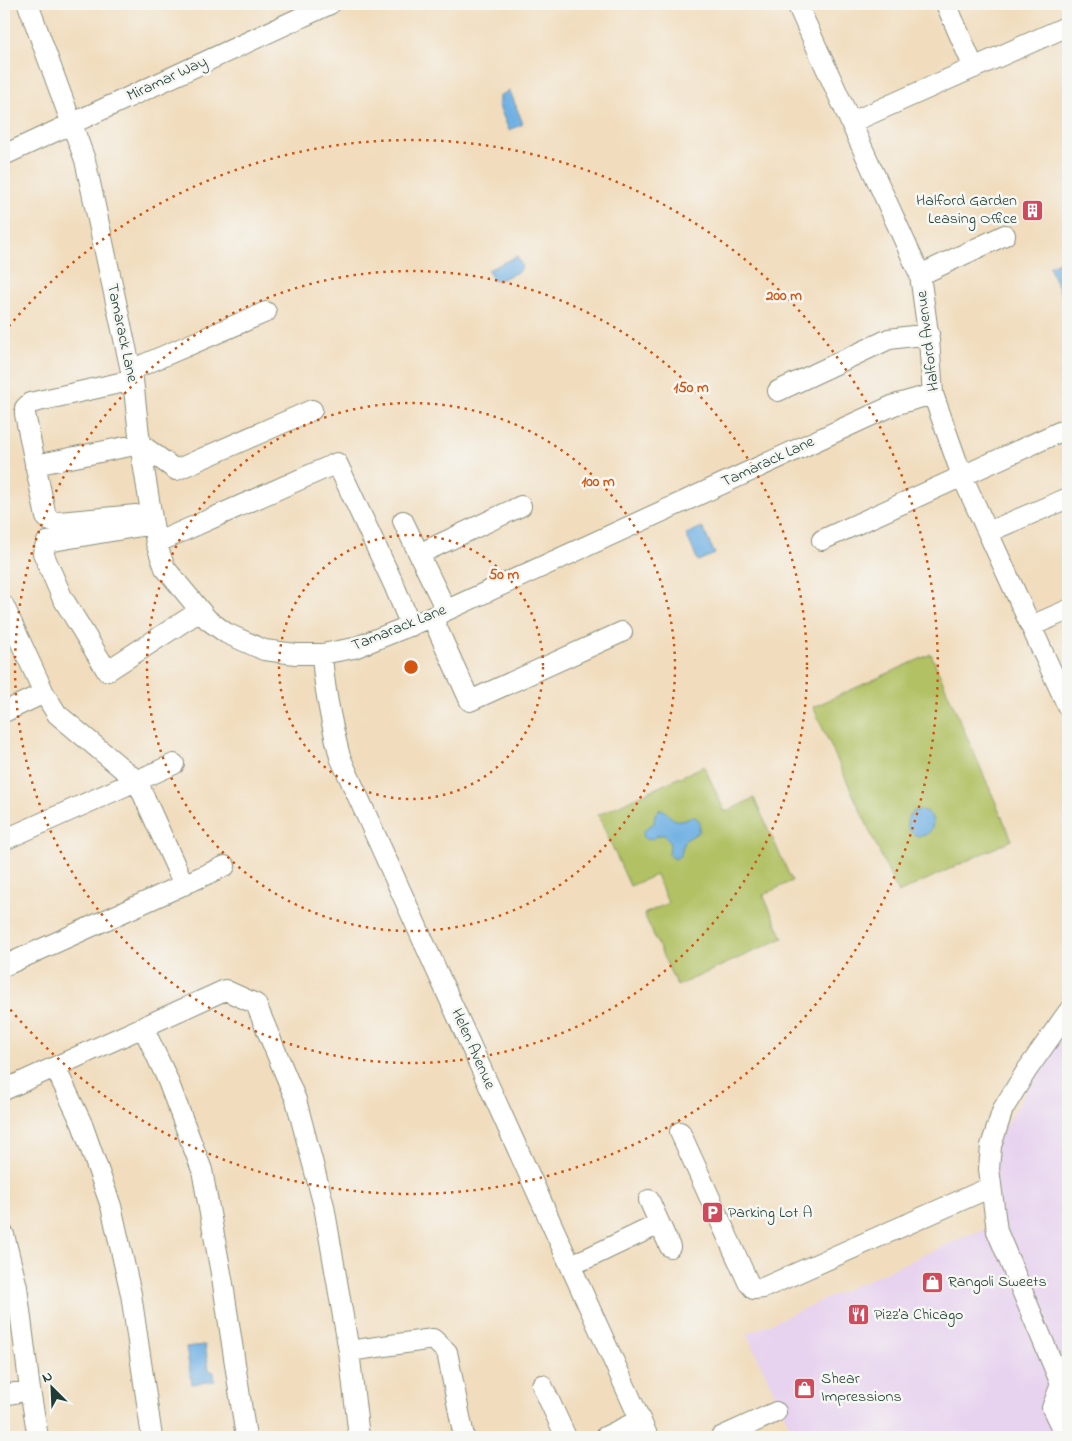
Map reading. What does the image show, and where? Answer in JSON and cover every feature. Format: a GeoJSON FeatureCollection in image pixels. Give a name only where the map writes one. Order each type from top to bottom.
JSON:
{"type":"FeatureCollection","features":[{"type":"Feature","properties":{"kind":"street","name":"Tamarack Lane"},"geometry":{"type":"LineString","coordinates":[[28,4],[85,160],[132,375],[140,444],[153,527],[164,568],[208,620],[226,633],[264,650],[296,654],[322,654],[354,648],[411,626],[894,405],[933,394]]}},
{"type":"Feature","properties":{"kind":"street","name":"Miramar Way"},"geometry":{"type":"LineString","coordinates":[[4,155],[301,10],[330,4]]}},
{"type":"Feature","properties":{"kind":"street","name":"Halford Avenue"},"geometry":{"type":"LineString","coordinates":[[797,4],[920,276],[929,334],[933,394],[962,476],[1068,707]]}},
{"type":"Feature","properties":{"kind":"street"},"geometry":{"type":"LineString","coordinates":[[946,4],[974,68]]}},
{"type":"Feature","properties":{"kind":"street"},"geometry":{"type":"LineString","coordinates":[[852,122],[1068,26]]}},
{"type":"Feature","properties":{"kind":"street"},"geometry":{"type":"LineString","coordinates":[[920,276],[1005,234]]}},
{"type":"Feature","properties":{"kind":"street"},"geometry":{"type":"LineString","coordinates":[[153,527],[59,522],[46,517],[24,414],[25,408],[30,403],[132,375],[266,312]]}},
{"type":"Feature","properties":{"kind":"street"},"geometry":{"type":"LineString","coordinates":[[778,391],[889,339],[929,334]]}},
{"type":"Feature","properties":{"kind":"street"},"geometry":{"type":"LineString","coordinates":[[35,465],[140,444],[176,470],[312,410]]}},
{"type":"Feature","properties":{"kind":"street"},"geometry":{"type":"LineString","coordinates":[[822,540],[1068,428]]}},
{"type":"Feature","properties":{"kind":"street"},"geometry":{"type":"LineString","coordinates":[[200,610],[107,671],[62,598],[43,553],[47,542],[153,527],[337,463],[411,626]]}},
{"type":"Feature","properties":{"kind":"street"},"geometry":{"type":"LineString","coordinates":[[988,532],[1068,498]]}},
{"type":"Feature","properties":{"kind":"street"},"geometry":{"type":"LineString","coordinates":[[419,554],[522,506]]}},
{"type":"Feature","properties":{"kind":"street"},"geometry":{"type":"LineString","coordinates":[[403,520],[419,554],[470,701],[622,632]]}},
{"type":"Feature","properties":{"kind":"street"},"geometry":{"type":"LineString","coordinates":[[4,606],[44,693],[57,714],[137,781],[184,885]]}},
{"type":"Feature","properties":{"kind":"street"},"geometry":{"type":"LineString","coordinates":[[1031,626],[1068,610]]}},
{"type":"Feature","properties":{"kind":"street","name":"Helen Avenue"},"geometry":{"type":"LineString","coordinates":[[322,654],[329,712],[340,757],[644,1429]]}},
{"type":"Feature","properties":{"kind":"street"},"geometry":{"type":"LineString","coordinates":[[4,712],[44,693]]}},
{"type":"Feature","properties":{"kind":"street"},"geometry":{"type":"LineString","coordinates":[[4,840],[174,764]]}},
{"type":"Feature","properties":{"kind":"street"},"geometry":{"type":"LineString","coordinates":[[4,966],[225,866]]}},
{"type":"Feature","properties":{"kind":"street"},"geometry":{"type":"LineString","coordinates":[[4,1090],[225,990],[256,1004],[299,1110],[324,1206],[349,1351],[359,1437]]}},
{"type":"Feature","properties":{"kind":"street"},"geometry":{"type":"LineString","coordinates":[[1066,1437],[1052,1408],[1064,1386],[997,1231],[989,1169],[991,1146],[1003,1109],[1027,1070],[1068,1012]]}},
{"type":"Feature","properties":{"kind":"street"},"geometry":{"type":"LineString","coordinates":[[143,1027],[166,1076],[202,1170],[223,1284],[246,1437]]}},
{"type":"Feature","properties":{"kind":"street"},"geometry":{"type":"LineString","coordinates":[[55,1067],[82,1124],[111,1206],[131,1294],[152,1437]]}},
{"type":"Feature","properties":{"kind":"street"},"geometry":{"type":"LineString","coordinates":[[680,1132],[748,1282],[754,1289],[763,1288],[991,1187]]}},
{"type":"Feature","properties":{"kind":"street"},"geometry":{"type":"LineString","coordinates":[[649,1200],[670,1247]]}},
{"type":"Feature","properties":{"kind":"street"},"geometry":{"type":"LineString","coordinates":[[570,1265],[659,1224]]}},
{"type":"Feature","properties":{"kind":"street"},"geometry":{"type":"LineString","coordinates":[[4,1235],[17,1287],[38,1437]]}},
{"type":"Feature","properties":{"kind":"street"},"geometry":{"type":"LineString","coordinates":[[349,1351],[433,1339],[448,1352],[464,1437]]}},
{"type":"Feature","properties":{"kind":"street"},"geometry":{"type":"LineString","coordinates":[[542,1385],[566,1437]]}},
{"type":"Feature","properties":{"kind":"street"},"geometry":{"type":"LineString","coordinates":[[4,1395],[30,1390]]}},
{"type":"Feature","properties":{"kind":"street"},"geometry":{"type":"LineString","coordinates":[[720,1437],[776,1412]]}},
{"type":"Feature","properties":{"kind":"street"},"geometry":{"type":"LineString","coordinates":[[605,1437],[644,1429]]}},
{"type":"Feature","properties":{"kind":"shaded area"},"geometry":{"type":"Polygon","coordinates":[[[1068,1021],[1068,1437],[795,1437],[747,1334],[966,1236],[992,1227],[994,1145],[1068,1021]]]}},
{"type":"Feature","properties":{"kind":"green space"},"geometry":{"type":"Polygon","coordinates":[[[931,654],[1012,840],[898,893],[813,707],[931,654]]]}},
{"type":"Feature","properties":{"kind":"green space"},"geometry":{"type":"Polygon","coordinates":[[[704,766],[725,812],[754,798],[792,881],[763,895],[783,938],[677,986],[644,914],[668,903],[656,875],[630,886],[598,815],[704,766]]]}},
{"type":"Feature","properties":{"kind":"water"},"geometry":{"type":"Polygon","coordinates":[[[510,91],[523,124],[509,130],[498,104],[500,95],[510,91]]]}},
{"type":"Feature","properties":{"kind":"water"},"geometry":{"type":"Polygon","coordinates":[[[517,256],[522,266],[520,271],[497,281],[493,280],[488,270],[517,256]]]}},
{"type":"Feature","properties":{"kind":"water"},"geometry":{"type":"Polygon","coordinates":[[[1063,260],[1068,271],[1068,301],[1065,303],[1049,267],[1063,260]]]}},
{"type":"Feature","properties":{"kind":"water"},"geometry":{"type":"Polygon","coordinates":[[[702,527],[715,554],[698,561],[686,534],[702,527]]]}},
{"type":"Feature","properties":{"kind":"water"},"geometry":{"type":"Polygon","coordinates":[[[660,809],[677,820],[695,817],[700,822],[699,832],[684,841],[681,855],[675,859],[669,855],[670,844],[665,835],[659,835],[648,840],[643,835],[644,830],[654,823],[655,814],[660,809]]]}},
{"type":"Feature","properties":{"kind":"water"},"geometry":{"type":"Polygon","coordinates":[[[920,810],[929,814],[933,823],[929,832],[920,836],[911,832],[907,823],[911,814],[920,810]]]}},
{"type":"Feature","properties":{"kind":"water"},"geometry":{"type":"Polygon","coordinates":[[[205,1345],[209,1370],[214,1372],[215,1381],[192,1384],[186,1347],[205,1345]]]}},
{"type":"Feature","properties":{"kind":"place","name":"Halford Garden Leasing Office"},"geometry":{"type":"Point","coordinates":[1033,210]}},
{"type":"Feature","properties":{"kind":"place","name":"Parking Lot A"},"geometry":{"type":"Point","coordinates":[712,1213]}},
{"type":"Feature","properties":{"kind":"place","name":"Rangoli Sweets"},"geometry":{"type":"Point","coordinates":[932,1282]}},
{"type":"Feature","properties":{"kind":"place","name":"Pizz’a Chicago"},"geometry":{"type":"Point","coordinates":[858,1315]}},
{"type":"Feature","properties":{"kind":"place","name":"Shear Impressions"},"geometry":{"type":"Point","coordinates":[805,1388]}}]}
